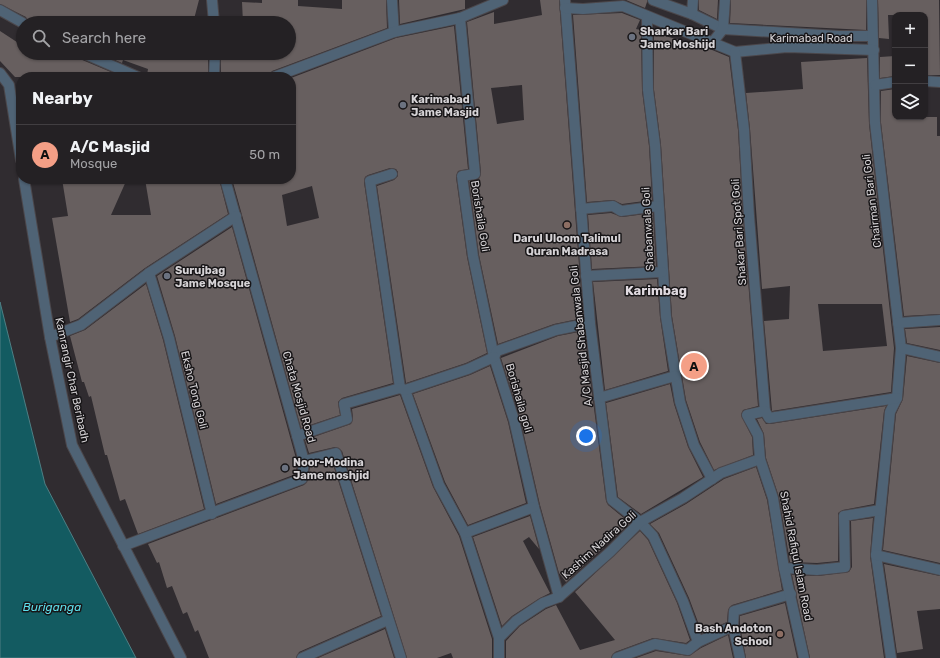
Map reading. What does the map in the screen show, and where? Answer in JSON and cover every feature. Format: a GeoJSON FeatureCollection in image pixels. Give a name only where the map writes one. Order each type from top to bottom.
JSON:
{"type":"FeatureCollection","features":[{"type":"Feature","properties":{"kind":"street"},"geometry":{"type":"LineString","coordinates":[[212,0],[213,16]]}},
{"type":"Feature","properties":{"kind":"street"},"geometry":{"type":"LineString","coordinates":[[392,0],[394,32]]}},
{"type":"Feature","properties":{"kind":"street"},"geometry":{"type":"LineString","coordinates":[[287,72],[394,32],[460,18],[483,5],[503,0]]}},
{"type":"Feature","properties":{"kind":"street"},"geometry":{"type":"LineString","coordinates":[[653,0],[692,14],[723,29],[839,36],[872,36]]}},
{"type":"Feature","properties":{"kind":"street"},"geometry":{"type":"LineString","coordinates":[[692,14],[693,0]]}},
{"type":"Feature","properties":{"kind":"street"},"geometry":{"type":"LineString","coordinates":[[712,43],[723,29],[725,0]]}},
{"type":"Feature","properties":{"kind":"street","name":"Chairman Bari Goli"},"geometry":{"type":"LineString","coordinates":[[872,0],[876,123],[901,348],[897,398],[890,412],[876,555],[891,658]]}},
{"type":"Feature","properties":{"kind":"street","name":"Karimabad Road"},"geometry":{"type":"LineString","coordinates":[[565,4],[583,9],[624,6],[647,17],[735,52],[787,47],[874,50]]}},
{"type":"Feature","properties":{"kind":"street","name":"A/C Masjid Shabanwala Goli"},"geometry":{"type":"LineString","coordinates":[[565,4],[590,323],[612,500],[640,522],[653,536],[683,601],[698,642]]}},
{"type":"Feature","properties":{"kind":"street"},"geometry":{"type":"LineString","coordinates":[[0,10],[16,19]]}},
{"type":"Feature","properties":{"kind":"street","name":"Shabanwala Goli"},"geometry":{"type":"LineString","coordinates":[[647,17],[648,90],[655,145],[666,317],[673,352],[675,376],[680,402],[694,445],[712,479]]}},
{"type":"Feature","properties":{"kind":"street","name":"Borishaila Goli"},"geometry":{"type":"LineString","coordinates":[[460,18],[475,174],[462,176],[474,256],[494,358]]}},
{"type":"Feature","properties":{"kind":"street","name":"Shakar Bari Spot Goli"},"geometry":{"type":"LineString","coordinates":[[735,52],[744,129],[749,216],[765,411]]}},
{"type":"Feature","properties":{"kind":"street"},"geometry":{"type":"LineString","coordinates":[[99,60],[127,72]]}},
{"type":"Feature","properties":{"kind":"street"},"geometry":{"type":"LineString","coordinates":[[214,72],[215,60]]}},
{"type":"Feature","properties":{"kind":"street"},"geometry":{"type":"LineString","coordinates":[[0,73],[9,86],[16,129]]}},
{"type":"Feature","properties":{"kind":"street"},"geometry":{"type":"LineString","coordinates":[[928,81],[940,82]]}},
{"type":"Feature","properties":{"kind":"street"},"geometry":{"type":"LineString","coordinates":[[875,85],[892,82]]}},
{"type":"Feature","properties":{"kind":"street"},"geometry":{"type":"LineString","coordinates":[[392,174],[370,180],[402,389],[438,485],[465,533],[499,638],[500,658]]}},
{"type":"Feature","properties":{"kind":"street","name":"Kamrangir Char Beribadh"},"geometry":{"type":"LineString","coordinates":[[25,184],[50,337],[72,445],[122,546],[181,658]]}},
{"type":"Feature","properties":{"kind":"street","name":"Chata Mosjid Road"},"geometry":{"type":"LineString","coordinates":[[226,184],[304,461],[336,453],[401,658]]}},
{"type":"Feature","properties":{"kind":"street"},"geometry":{"type":"LineString","coordinates":[[581,209],[613,206],[621,211],[658,206]]}},
{"type":"Feature","properties":{"kind":"street"},"geometry":{"type":"LineString","coordinates":[[50,337],[81,325],[149,273],[236,216]]}},
{"type":"Feature","properties":{"kind":"street"},"geometry":{"type":"LineString","coordinates":[[586,276],[662,272]]}},
{"type":"Feature","properties":{"kind":"street","name":"Eksho Tong Goli"},"geometry":{"type":"LineString","coordinates":[[149,273],[168,338],[212,514]]}},
{"type":"Feature","properties":{"kind":"street"},"geometry":{"type":"LineString","coordinates":[[898,323],[940,320]]}},
{"type":"Feature","properties":{"kind":"street"},"geometry":{"type":"LineString","coordinates":[[494,358],[497,351],[556,330],[590,323]]}},
{"type":"Feature","properties":{"kind":"street"},"geometry":{"type":"LineString","coordinates":[[901,348],[940,357]]}},
{"type":"Feature","properties":{"kind":"street","name":"Borishaila goli"},"geometry":{"type":"LineString","coordinates":[[297,436],[347,419],[344,404],[402,389],[468,369],[494,358],[514,420],[534,507],[559,596]]}},
{"type":"Feature","properties":{"kind":"street"},"geometry":{"type":"LineString","coordinates":[[599,398],[675,376]]}},
{"type":"Feature","properties":{"kind":"street"},"geometry":{"type":"LineString","coordinates":[[765,411],[769,418],[897,398]]}},
{"type":"Feature","properties":{"kind":"street","name":"Shahid Rafiqul Islam Road"},"geometry":{"type":"LineString","coordinates":[[765,411],[747,415],[758,436],[760,459],[773,498],[784,568],[804,658]]}},
{"type":"Feature","properties":{"kind":"street","name":"Kashim Nadira Goli"},"geometry":{"type":"LineString","coordinates":[[499,638],[516,621],[543,603],[559,596],[610,552],[640,522],[720,473],[760,459]]}},
{"type":"Feature","properties":{"kind":"street"},"geometry":{"type":"LineString","coordinates":[[122,546],[212,514],[302,479],[304,461]]}},
{"type":"Feature","properties":{"kind":"street"},"geometry":{"type":"LineString","coordinates":[[465,533],[534,507]]}},
{"type":"Feature","properties":{"kind":"street"},"geometry":{"type":"LineString","coordinates":[[784,568],[817,570],[845,567],[844,516],[880,510]]}},
{"type":"Feature","properties":{"kind":"street"},"geometry":{"type":"LineString","coordinates":[[876,555],[940,570]]}},
{"type":"Feature","properties":{"kind":"street"},"geometry":{"type":"LineString","coordinates":[[740,658],[733,626],[734,611],[791,594]]}},
{"type":"Feature","properties":{"kind":"street"},"geometry":{"type":"LineString","coordinates":[[302,658],[388,620]]}},
{"type":"Feature","properties":{"kind":"street"},"geometry":{"type":"LineString","coordinates":[[617,658],[655,644],[689,654],[698,642],[733,626]]}},
{"type":"Feature","properties":{"kind":"water","name":"Buriganga"},"geometry":{"type":"Polygon","coordinates":[[[0,302],[45,484],[136,658],[0,658],[0,302]]]}},
{"type":"Feature","properties":{"kind":"building"},"geometry":{"type":"Polygon","coordinates":[[[0,0],[199,0],[195,16],[24,16],[0,4],[0,0]]]}},
{"type":"Feature","properties":{"kind":"building"},"geometry":{"type":"Polygon","coordinates":[[[262,0],[298,0],[298,6],[342,9],[342,0],[386,0],[387,28],[271,72],[221,72],[221,60],[296,60],[296,16],[243,16],[242,2],[262,3],[262,0]]]}},
{"type":"Feature","properties":{"kind":"building"},"geometry":{"type":"Polygon","coordinates":[[[399,0],[465,0],[465,9],[400,24],[399,0]]]}},
{"type":"Feature","properties":{"kind":"building"},"geometry":{"type":"Polygon","coordinates":[[[540,0],[559,0],[583,318],[554,324],[498,344],[479,255],[469,181],[479,179],[481,173],[467,22],[494,12],[494,24],[542,15],[540,0]],[[522,85],[491,88],[497,124],[524,120],[522,85]]]}},
{"type":"Feature","properties":{"kind":"building"},"geometry":{"type":"Polygon","coordinates":[[[626,0],[647,0],[647,2],[645,8],[626,0]]]}},
{"type":"Feature","properties":{"kind":"building"},"geometry":{"type":"Polygon","coordinates":[[[699,0],[718,0],[717,19],[699,10],[699,0]]]}},
{"type":"Feature","properties":{"kind":"building"},"geometry":{"type":"Polygon","coordinates":[[[731,0],[866,0],[866,30],[730,23],[731,0]]]}},
{"type":"Feature","properties":{"kind":"building"},"geometry":{"type":"Polygon","coordinates":[[[878,0],[939,0],[940,75],[928,75],[928,12],[892,12],[892,15],[888,15],[889,39],[879,38],[878,0]]]}},
{"type":"Feature","properties":{"kind":"building"},"geometry":{"type":"Polygon","coordinates":[[[622,13],[640,20],[636,29],[641,30],[642,90],[649,146],[652,200],[622,204],[613,200],[587,202],[573,15],[622,13]]]}},
{"type":"Feature","properties":{"kind":"building"},"geometry":{"type":"Polygon","coordinates":[[[454,26],[468,169],[458,171],[456,177],[467,257],[487,353],[466,363],[406,383],[377,186],[394,180],[398,176],[398,172],[396,169],[390,168],[368,175],[365,177],[364,182],[393,383],[342,398],[338,402],[340,415],[301,428],[233,184],[296,184],[296,76],[396,38],[454,26]],[[312,186],[282,195],[287,226],[319,218],[312,186]]]}},
{"type":"Feature","properties":{"kind":"building"},"geometry":{"type":"Polygon","coordinates":[[[0,31],[16,41],[16,60],[82,60],[111,72],[16,72],[15,77],[0,61],[0,31]]]}},
{"type":"Feature","properties":{"kind":"building"},"geometry":{"type":"Polygon","coordinates":[[[654,33],[705,47],[729,57],[738,130],[743,217],[758,406],[743,410],[741,415],[752,437],[753,455],[714,470],[700,442],[686,400],[672,316],[661,145],[654,90],[654,33]]]}},
{"type":"Feature","properties":{"kind":"building"},"geometry":{"type":"Polygon","coordinates":[[[892,56],[892,76],[880,78],[880,57],[892,56]]]}},
{"type":"Feature","properties":{"kind":"building"},"geometry":{"type":"Polygon","coordinates":[[[867,58],[869,124],[894,348],[891,392],[772,411],[764,321],[789,319],[790,286],[762,289],[746,93],[803,89],[801,62],[867,58]],[[818,304],[823,351],[887,346],[882,304],[818,304]]]}},
{"type":"Feature","properties":{"kind":"building"},"geometry":{"type":"Polygon","coordinates":[[[115,60],[123,60],[122,63],[115,60]]]}},
{"type":"Feature","properties":{"kind":"building"},"geometry":{"type":"Polygon","coordinates":[[[123,60],[208,60],[208,72],[148,72],[148,69],[123,60]]]}},
{"type":"Feature","properties":{"kind":"building"},"geometry":{"type":"Polygon","coordinates":[[[892,89],[892,120],[928,120],[928,117],[937,117],[937,136],[940,136],[940,314],[904,316],[881,123],[881,91],[892,89]]]}},
{"type":"Feature","properties":{"kind":"building"},"geometry":{"type":"Polygon","coordinates":[[[63,184],[125,184],[111,215],[151,215],[146,184],[220,184],[228,214],[145,268],[78,319],[70,322],[52,218],[68,216],[63,184]]]}},
{"type":"Feature","properties":{"kind":"building"},"geometry":{"type":"Polygon","coordinates":[[[611,213],[622,217],[653,213],[656,266],[592,269],[588,215],[611,213]]]}},
{"type":"Feature","properties":{"kind":"building"},"geometry":{"type":"Polygon","coordinates":[[[232,227],[297,462],[296,474],[216,504],[175,336],[157,276],[232,227]]]}},
{"type":"Feature","properties":{"kind":"building"},"geometry":{"type":"Polygon","coordinates":[[[657,279],[660,317],[668,371],[605,390],[593,282],[657,279]]]}},
{"type":"Feature","properties":{"kind":"building"},"geometry":{"type":"Polygon","coordinates":[[[146,284],[163,340],[204,509],[138,534],[125,499],[120,501],[107,455],[105,455],[91,396],[89,397],[84,382],[82,382],[70,336],[85,330],[146,284]]]}},
{"type":"Feature","properties":{"kind":"building"},"geometry":{"type":"Polygon","coordinates":[[[940,327],[940,350],[907,343],[905,329],[940,327]]]}},
{"type":"Feature","properties":{"kind":"building"},"geometry":{"type":"Polygon","coordinates":[[[584,331],[606,501],[608,505],[630,523],[566,582],[559,573],[540,505],[520,418],[501,358],[558,336],[584,331]]]}},
{"type":"Feature","properties":{"kind":"building"},"geometry":{"type":"Polygon","coordinates":[[[907,356],[940,363],[940,563],[883,550],[896,414],[903,399],[907,356]]]}},
{"type":"Feature","properties":{"kind":"building"},"geometry":{"type":"Polygon","coordinates":[[[490,366],[508,422],[526,503],[468,525],[445,482],[413,394],[470,375],[490,366]]]}},
{"type":"Feature","properties":{"kind":"building"},"geometry":{"type":"Polygon","coordinates":[[[670,384],[674,404],[688,447],[703,477],[641,514],[618,497],[606,403],[670,384]]]}},
{"type":"Feature","properties":{"kind":"building"},"geometry":{"type":"Polygon","coordinates":[[[400,395],[433,487],[459,536],[492,639],[492,658],[453,658],[451,653],[437,658],[407,658],[342,451],[335,447],[309,453],[305,440],[351,424],[353,418],[352,409],[400,395]]]}},
{"type":"Feature","properties":{"kind":"building"},"geometry":{"type":"Polygon","coordinates":[[[886,406],[884,411],[874,504],[843,510],[838,513],[838,561],[817,563],[790,562],[779,497],[766,458],[764,434],[757,419],[762,418],[766,424],[770,424],[886,406]]]}},
{"type":"Feature","properties":{"kind":"building"},"geometry":{"type":"Polygon","coordinates":[[[332,461],[381,616],[299,652],[296,658],[209,658],[198,630],[195,632],[187,612],[183,614],[172,586],[167,588],[159,562],[157,563],[148,544],[304,485],[308,480],[310,466],[332,461]]]}},
{"type":"Feature","properties":{"kind":"building"},"geometry":{"type":"Polygon","coordinates":[[[756,467],[767,500],[782,590],[732,605],[728,610],[727,622],[702,633],[689,598],[659,533],[650,524],[686,504],[724,479],[756,467]]]}},
{"type":"Feature","properties":{"kind":"building"},"geometry":{"type":"Polygon","coordinates":[[[530,516],[539,549],[529,537],[523,541],[550,593],[512,616],[502,626],[473,537],[530,516]]]}},
{"type":"Feature","properties":{"kind":"building"},"geometry":{"type":"Polygon","coordinates":[[[873,518],[870,556],[884,658],[810,658],[792,575],[818,576],[849,572],[852,567],[851,521],[873,518]]]}},
{"type":"Feature","properties":{"kind":"building"},"geometry":{"type":"Polygon","coordinates":[[[640,531],[648,540],[677,603],[690,640],[686,643],[653,638],[615,652],[611,658],[506,658],[506,641],[520,626],[546,609],[556,605],[580,650],[615,640],[575,592],[640,531]]]}},
{"type":"Feature","properties":{"kind":"building"},"geometry":{"type":"Polygon","coordinates":[[[884,564],[940,576],[940,609],[917,611],[923,649],[897,653],[884,564]]]}},
{"type":"Feature","properties":{"kind":"building"},"geometry":{"type":"Polygon","coordinates":[[[785,603],[797,658],[746,658],[740,626],[740,616],[785,603]]]}},
{"type":"Feature","properties":{"kind":"building"},"geometry":{"type":"Polygon","coordinates":[[[385,629],[394,658],[318,658],[385,629]]]}},
{"type":"Feature","properties":{"kind":"building"},"geometry":{"type":"Polygon","coordinates":[[[728,635],[733,658],[636,658],[656,651],[689,656],[701,648],[728,635]]]}},
{"type":"Feature","properties":{"kind":"place","name":"Sharkar Bari Jame Moshijd"},"geometry":{"type":"Point","coordinates":[632,37]}},
{"type":"Feature","properties":{"kind":"place","name":"Karimabad Jame Masjid"},"geometry":{"type":"Point","coordinates":[403,105]}},
{"type":"Feature","properties":{"kind":"place","name":"Darul Uloom Talimul Quran Madrasa"},"geometry":{"type":"Point","coordinates":[567,225]}},
{"type":"Feature","properties":{"kind":"place","name":"Surujbag Jame Mosque"},"geometry":{"type":"Point","coordinates":[167,276]}},
{"type":"Feature","properties":{"kind":"place","name":"A/C Masjid"},"geometry":{"type":"Point","coordinates":[694,366]}},
{"type":"Feature","properties":{"kind":"place","name":"Noor-Modina Jame moshjid"},"geometry":{"type":"Point","coordinates":[285,468]}},
{"type":"Feature","properties":{"kind":"place","name":"Bash Andoton School"},"geometry":{"type":"Point","coordinates":[780,634]}},
{"type":"Feature","properties":{"kind":"district","name":"Karimbag"},"geometry":{"type":"Point","coordinates":[656,290]}}]}
